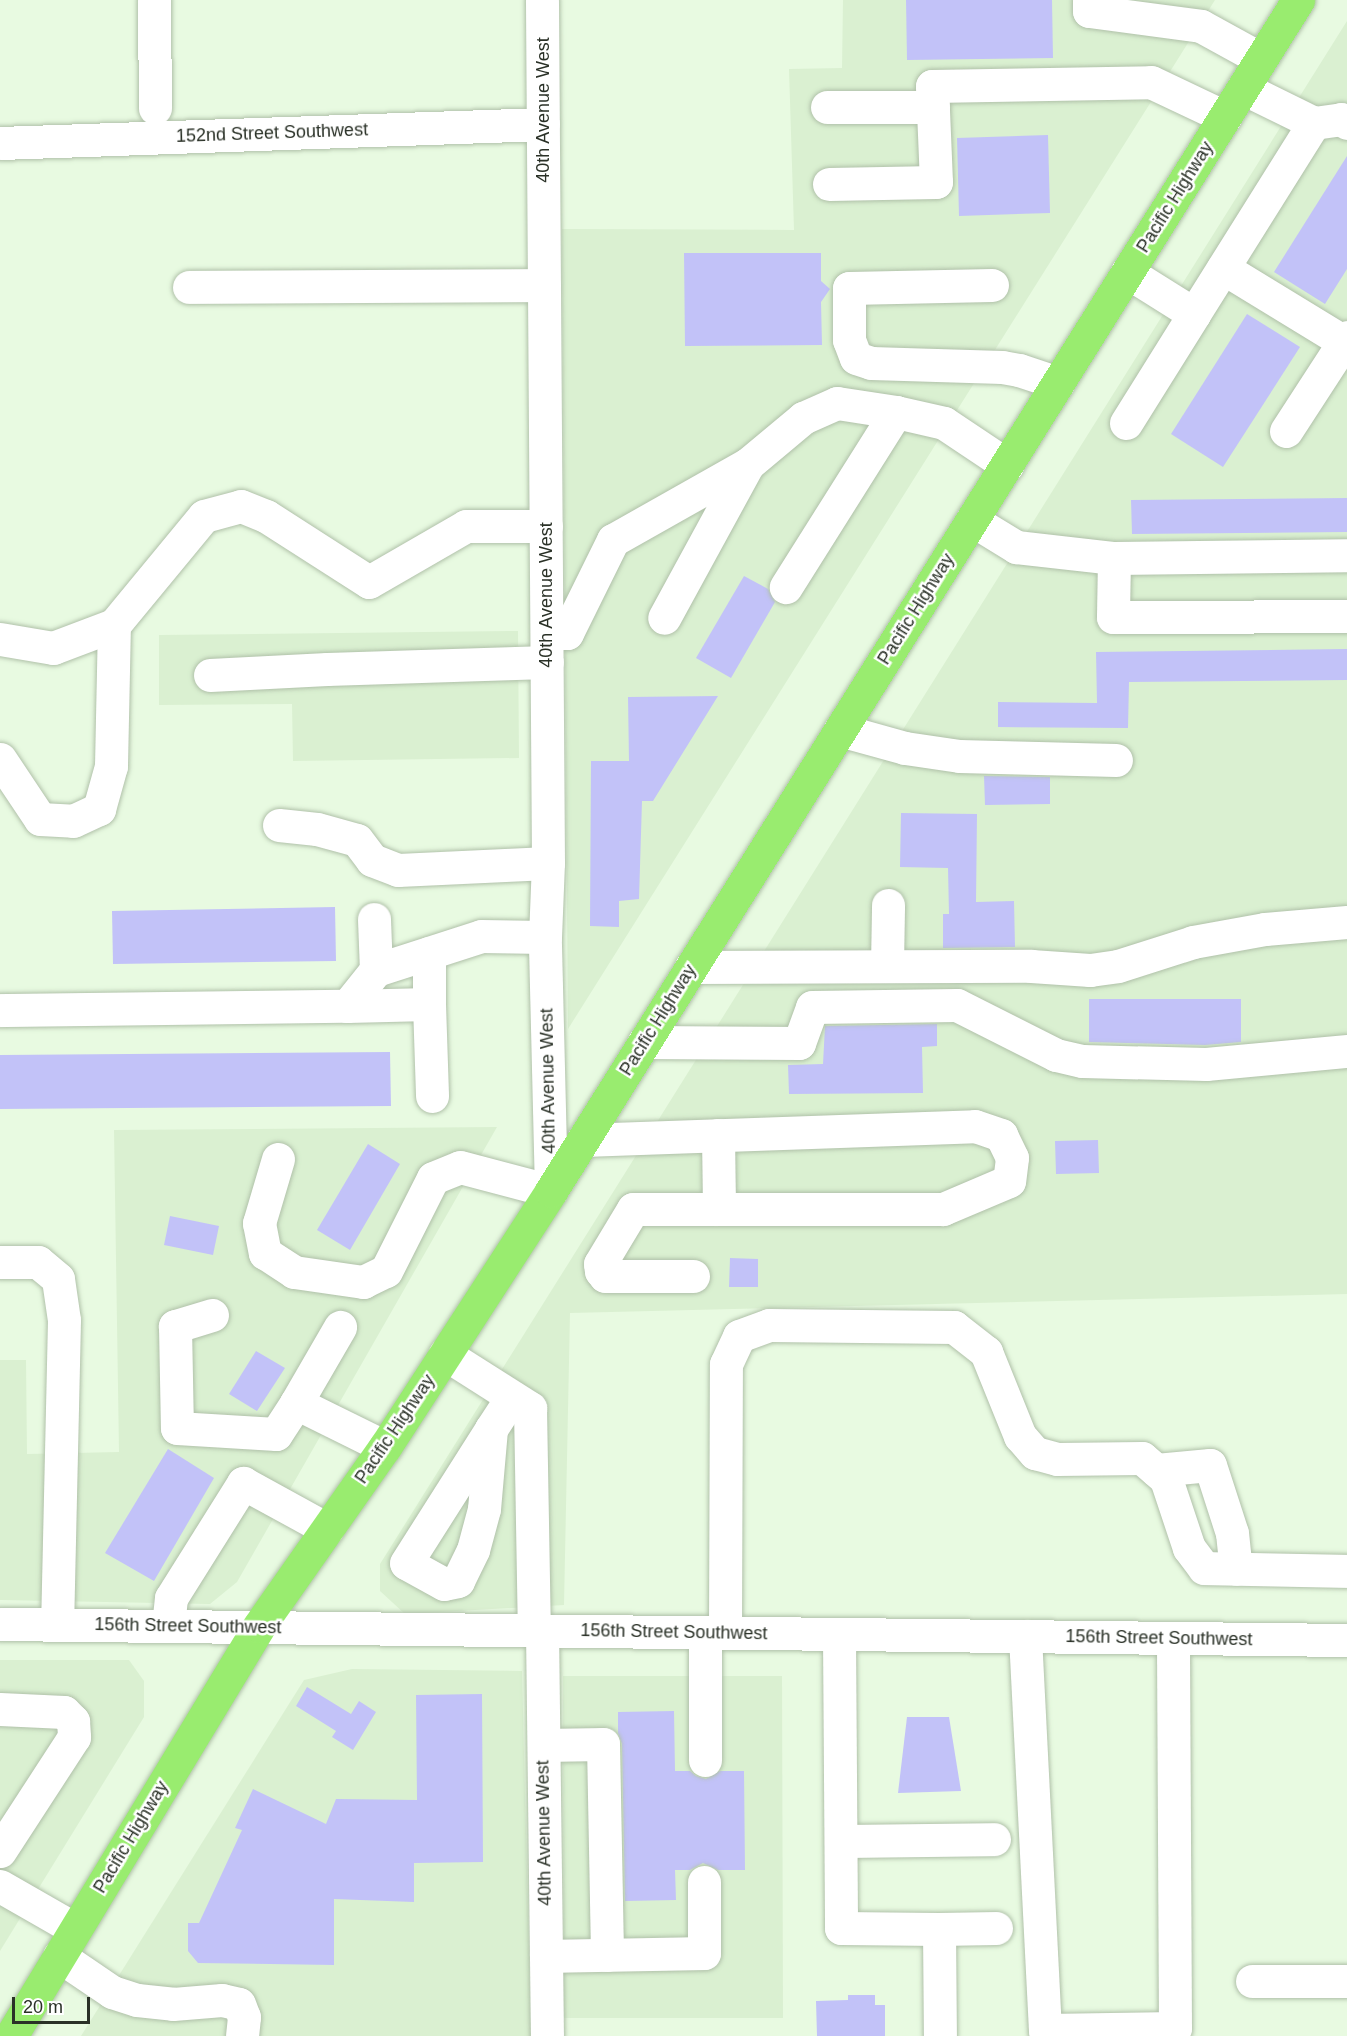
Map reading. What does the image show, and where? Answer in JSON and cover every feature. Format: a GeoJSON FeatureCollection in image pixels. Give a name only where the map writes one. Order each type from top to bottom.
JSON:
{"type":"FeatureCollection","features":[{"type":"Feature","properties":{"kind":"highway","name":"Pacific Highway"},"geometry":{"type":"LineString","coordinates":[[11,2036],[259,1626],[385,1447],[551,1191],[1298,0]]}},
{"type":"Feature","properties":{"kind":"street"},"geometry":{"type":"LineString","coordinates":[[154,0],[155,108]]}},
{"type":"Feature","properties":{"kind":"street","name":"40th Avenue West"},"geometry":{"type":"LineString","coordinates":[[542,0],[548,864],[545,937],[551,1191]]}},
{"type":"Feature","properties":{"kind":"street"},"geometry":{"type":"LineString","coordinates":[[1089,0],[1089,11],[1201,26],[1261,59]]}},
{"type":"Feature","properties":{"kind":"street"},"geometry":{"type":"LineString","coordinates":[[830,184],[936,182],[932,86],[1151,82],[1225,117]]}},
{"type":"Feature","properties":{"kind":"street"},"geometry":{"type":"LineString","coordinates":[[1243,88],[1314,123],[1341,119],[1347,123]]}},
{"type":"Feature","properties":{"kind":"street"},"geometry":{"type":"LineString","coordinates":[[826,107],[933,107]]}},
{"type":"Feature","properties":{"kind":"street"},"geometry":{"type":"LineString","coordinates":[[1126,423],[1314,123]]}},
{"type":"Feature","properties":{"kind":"street","name":"152nd Street Southwest"},"geometry":{"type":"LineString","coordinates":[[0,143],[543,124]]}},
{"type":"Feature","properties":{"kind":"street"},"geometry":{"type":"LineString","coordinates":[[1223,268],[1345,340],[1286,431]]}},
{"type":"Feature","properties":{"kind":"street"},"geometry":{"type":"LineString","coordinates":[[1128,272],[1194,314]]}},
{"type":"Feature","properties":{"kind":"street"},"geometry":{"type":"LineString","coordinates":[[189,287],[544,285]]}},
{"type":"Feature","properties":{"kind":"street"},"geometry":{"type":"LineString","coordinates":[[992,285],[849,288],[849,340],[856,358],[871,363],[1002,367],[1058,383]]}},
{"type":"Feature","properties":{"kind":"street"},"geometry":{"type":"LineString","coordinates":[[210,675],[547,648],[567,633],[613,540],[748,464],[803,418],[837,403],[896,412],[944,423],[1006,465]]}},
{"type":"Feature","properties":{"kind":"street"},"geometry":{"type":"LineString","coordinates":[[786,587],[896,412]]}},
{"type":"Feature","properties":{"kind":"street"},"geometry":{"type":"LineString","coordinates":[[664,618],[748,464]]}},
{"type":"Feature","properties":{"kind":"street"},"geometry":{"type":"LineString","coordinates":[[0,639],[53,648],[114,625],[204,516],[242,506],[266,516],[369,582],[466,526],[546,526]]}},
{"type":"Feature","properties":{"kind":"street"},"geometry":{"type":"LineString","coordinates":[[972,520],[1016,547],[1114,558],[1347,555]]}},
{"type":"Feature","properties":{"kind":"street"},"geometry":{"type":"LineString","coordinates":[[1114,558],[1113,617],[1347,616]]}},
{"type":"Feature","properties":{"kind":"street"},"geometry":{"type":"LineString","coordinates":[[0,759],[40,819],[73,820],[99,809],[111,766],[114,625]]}},
{"type":"Feature","properties":{"kind":"street"},"geometry":{"type":"LineString","coordinates":[[840,730],[904,748],[959,756],[1116,760]]}},
{"type":"Feature","properties":{"kind":"street"},"geometry":{"type":"LineString","coordinates":[[279,825],[317,829],[357,840],[372,860],[398,870],[548,864]]}},
{"type":"Feature","properties":{"kind":"street"},"geometry":{"type":"LineString","coordinates":[[887,965],[888,905]]}},
{"type":"Feature","properties":{"kind":"street"},"geometry":{"type":"LineString","coordinates":[[374,919],[376,970]]}},
{"type":"Feature","properties":{"kind":"street"},"geometry":{"type":"LineString","coordinates":[[691,967],[1031,966],[1090,970],[1118,966],[1193,942],[1264,929],[1347,922]]}},
{"type":"Feature","properties":{"kind":"street"},"geometry":{"type":"LineString","coordinates":[[347,1006],[376,970],[481,936],[545,937]]}},
{"type":"Feature","properties":{"kind":"street"},"geometry":{"type":"LineString","coordinates":[[429,953],[432,1096]]}},
{"type":"Feature","properties":{"kind":"street"},"geometry":{"type":"LineString","coordinates":[[0,1010],[429,1004]]}},
{"type":"Feature","properties":{"kind":"street"},"geometry":{"type":"LineString","coordinates":[[644,1042],[799,1043],[812,1007],[957,1005],[1056,1054],[1082,1062],[1206,1064],[1347,1051]]}},
{"type":"Feature","properties":{"kind":"street"},"geometry":{"type":"LineString","coordinates":[[582,1140],[975,1126],[1001,1135],[1012,1158],[1009,1181],[942,1209],[633,1209],[600,1264],[605,1276],[693,1276]]}},
{"type":"Feature","properties":{"kind":"street"},"geometry":{"type":"LineString","coordinates":[[717,1135],[719,1209]]}},
{"type":"Feature","properties":{"kind":"street"},"geometry":{"type":"LineString","coordinates":[[278,1159],[259,1223],[266,1252],[294,1272],[363,1282],[386,1271],[434,1178],[460,1167],[551,1191]]}},
{"type":"Feature","properties":{"kind":"street"},"geometry":{"type":"LineString","coordinates":[[0,1262],[38,1262],[58,1279],[64,1320],[57,1625]]}},
{"type":"Feature","properties":{"kind":"street"},"geometry":{"type":"LineString","coordinates":[[212,1315],[175,1326],[177,1428],[276,1434],[340,1327]]}},
{"type":"Feature","properties":{"kind":"street"},"geometry":{"type":"LineString","coordinates":[[705,1760],[715,1632],[726,1364],[740,1336],[769,1325],[954,1327],[986,1352],[1020,1436],[1035,1453],[1057,1459],[1142,1458],[1166,1479],[1190,1548],[1204,1568],[1347,1571]]}},
{"type":"Feature","properties":{"kind":"street"},"geometry":{"type":"LineString","coordinates":[[445,1354],[512,1397],[491,1429]]}},
{"type":"Feature","properties":{"kind":"street","name":"40th Avenue West"},"geometry":{"type":"LineString","coordinates":[[512,1397],[530,1408],[544,1745],[547,2036]]}},
{"type":"Feature","properties":{"kind":"street"},"geometry":{"type":"LineString","coordinates":[[296,1403],[385,1447]]}},
{"type":"Feature","properties":{"kind":"street"},"geometry":{"type":"LineString","coordinates":[[1156,1470],[1210,1465],[1232,1533],[1236,1569]]}},
{"type":"Feature","properties":{"kind":"street"},"geometry":{"type":"LineString","coordinates":[[168,1626],[171,1598],[243,1483],[327,1529]]}},
{"type":"Feature","properties":{"kind":"street","name":"156th Street Southwest"},"geometry":{"type":"LineString","coordinates":[[0,1624],[1347,1641]]}},
{"type":"Feature","properties":{"kind":"street"},"geometry":{"type":"LineString","coordinates":[[839,1634],[841,1928],[996,1928]]}},
{"type":"Feature","properties":{"kind":"street"},"geometry":{"type":"LineString","coordinates":[[1025,1636],[1045,2030],[1175,2028],[1173,1639]]}},
{"type":"Feature","properties":{"kind":"street"},"geometry":{"type":"LineString","coordinates":[[0,1709],[64,1712],[73,1721],[74,1737],[0,1851]]}},
{"type":"Feature","properties":{"kind":"street"},"geometry":{"type":"LineString","coordinates":[[544,1745],[603,1744],[607,1955]]}},
{"type":"Feature","properties":{"kind":"street"},"geometry":{"type":"LineString","coordinates":[[841,1841],[994,1839]]}},
{"type":"Feature","properties":{"kind":"street"},"geometry":{"type":"LineString","coordinates":[[546,1956],[704,1953],[704,1882]]}},
{"type":"Feature","properties":{"kind":"street"},"geometry":{"type":"LineString","coordinates":[[0,1886],[67,1942],[112,1992],[137,2000],[173,2004],[222,2000],[239,2004],[244,2017],[242,2036]]}},
{"type":"Feature","properties":{"kind":"street"},"geometry":{"type":"LineString","coordinates":[[939,1929],[940,2036]]}},
{"type":"Feature","properties":{"kind":"street"},"geometry":{"type":"LineString","coordinates":[[1252,1981],[1347,1981]]}},
{"type":"Feature","properties":{"kind":"shaded area"},"geometry":{"type":"Polygon","coordinates":[[[843,0],[1215,0],[568,1029],[562,229],[794,230],[789,69],[842,68],[843,0]]]}},
{"type":"Feature","properties":{"kind":"shaded area"},"geometry":{"type":"Polygon","coordinates":[[[1347,21],[1347,1294],[570,1313],[564,1605],[405,1614],[380,1591],[380,1564],[1347,21]]]}},
{"type":"Feature","properties":{"kind":"shaded area"},"geometry":{"type":"Polygon","coordinates":[[[518,631],[519,758],[293,761],[292,704],[159,705],[159,635],[518,631]]]}},
{"type":"Feature","properties":{"kind":"shaded area"},"geometry":{"type":"Polygon","coordinates":[[[497,1127],[237,1582],[210,1604],[0,1600],[0,1360],[26,1360],[27,1454],[119,1452],[114,1130],[497,1127]]]}},
{"type":"Feature","properties":{"kind":"shaded area"},"geometry":{"type":"Polygon","coordinates":[[[0,1660],[129,1660],[144,1681],[144,1717],[0,1951],[0,1660]]]}},
{"type":"Feature","properties":{"kind":"shaded area"},"geometry":{"type":"Polygon","coordinates":[[[352,1669],[522,1671],[531,2036],[81,2036],[304,1680],[352,1669]]]}},
{"type":"Feature","properties":{"kind":"shaded area"},"geometry":{"type":"Polygon","coordinates":[[[563,1676],[782,1676],[783,2018],[564,2018],[563,1676]]]}},
{"type":"Feature","properties":{"kind":"building"},"geometry":{"type":"Polygon","coordinates":[[[906,0],[1052,0],[1053,58],[907,60],[906,0]]]}},
{"type":"Feature","properties":{"kind":"building"},"geometry":{"type":"Polygon","coordinates":[[[1048,135],[1050,213],[959,216],[957,138],[1048,135]]]}},
{"type":"Feature","properties":{"kind":"building"},"geometry":{"type":"Polygon","coordinates":[[[1347,156],[1347,269],[1325,304],[1274,272],[1347,156]]]}},
{"type":"Feature","properties":{"kind":"building"},"geometry":{"type":"Polygon","coordinates":[[[684,253],[821,253],[821,281],[830,289],[821,302],[822,345],[685,346],[684,253]]]}},
{"type":"Feature","properties":{"kind":"building"},"geometry":{"type":"Polygon","coordinates":[[[1247,314],[1300,347],[1223,467],[1171,434],[1247,314]]]}},
{"type":"Feature","properties":{"kind":"building"},"geometry":{"type":"Polygon","coordinates":[[[1347,498],[1347,532],[1132,534],[1131,500],[1347,498]]]}},
{"type":"Feature","properties":{"kind":"building"},"geometry":{"type":"Polygon","coordinates":[[[744,576],[768,589],[775,602],[731,678],[696,658],[744,576]]]}},
{"type":"Feature","properties":{"kind":"building"},"geometry":{"type":"Polygon","coordinates":[[[1347,649],[1347,680],[1129,682],[1128,728],[998,727],[998,702],[1097,703],[1096,652],[1347,649]]]}},
{"type":"Feature","properties":{"kind":"building"},"geometry":{"type":"Polygon","coordinates":[[[718,696],[653,801],[642,801],[639,899],[619,901],[619,927],[590,926],[591,761],[629,761],[628,697],[718,696]]]}},
{"type":"Feature","properties":{"kind":"building"},"geometry":{"type":"Polygon","coordinates":[[[984,776],[1050,777],[1050,804],[985,805],[984,776]]]}},
{"type":"Feature","properties":{"kind":"building"},"geometry":{"type":"Polygon","coordinates":[[[901,813],[977,814],[976,902],[1014,901],[1015,947],[943,948],[943,914],[949,914],[948,868],[900,867],[901,813]]]}},
{"type":"Feature","properties":{"kind":"building"},"geometry":{"type":"Polygon","coordinates":[[[335,907],[336,961],[113,964],[112,911],[335,907]]]}},
{"type":"Feature","properties":{"kind":"building"},"geometry":{"type":"Polygon","coordinates":[[[1089,999],[1241,999],[1241,1042],[1205,1045],[1089,1042],[1089,999]]]}},
{"type":"Feature","properties":{"kind":"building"},"geometry":{"type":"Polygon","coordinates":[[[937,1024],[937,1046],[922,1047],[923,1093],[789,1094],[788,1065],[823,1064],[825,1026],[937,1024]]]}},
{"type":"Feature","properties":{"kind":"building"},"geometry":{"type":"Polygon","coordinates":[[[390,1052],[391,1106],[0,1109],[0,1055],[390,1052]]]}},
{"type":"Feature","properties":{"kind":"building"},"geometry":{"type":"Polygon","coordinates":[[[1098,1140],[1099,1173],[1056,1174],[1055,1141],[1098,1140]]]}},
{"type":"Feature","properties":{"kind":"building"},"geometry":{"type":"Polygon","coordinates":[[[368,1144],[400,1164],[350,1250],[317,1230],[368,1144]]]}},
{"type":"Feature","properties":{"kind":"building"},"geometry":{"type":"Polygon","coordinates":[[[170,1216],[219,1226],[213,1255],[164,1245],[170,1216]]]}},
{"type":"Feature","properties":{"kind":"building"},"geometry":{"type":"Polygon","coordinates":[[[730,1258],[758,1259],[758,1287],[729,1287],[730,1258]]]}},
{"type":"Feature","properties":{"kind":"building"},"geometry":{"type":"Polygon","coordinates":[[[256,1351],[285,1368],[257,1411],[229,1394],[256,1351]]]}},
{"type":"Feature","properties":{"kind":"building"},"geometry":{"type":"Polygon","coordinates":[[[168,1449],[214,1478],[154,1581],[105,1553],[168,1449]]]}},
{"type":"Feature","properties":{"kind":"building"},"geometry":{"type":"Polygon","coordinates":[[[307,1687],[351,1714],[359,1701],[376,1712],[353,1750],[332,1737],[336,1731],[296,1706],[307,1687]]]}},
{"type":"Feature","properties":{"kind":"building"},"geometry":{"type":"Polygon","coordinates":[[[482,1694],[483,1862],[414,1863],[414,1902],[334,1899],[334,1965],[198,1963],[188,1951],[188,1923],[199,1923],[242,1830],[235,1828],[253,1789],[326,1824],[336,1799],[417,1800],[416,1695],[482,1694]]]}},
{"type":"Feature","properties":{"kind":"building"},"geometry":{"type":"Polygon","coordinates":[[[674,1711],[675,1771],[690,1771],[706,1779],[720,1771],[744,1771],[745,1870],[718,1870],[703,1863],[690,1870],[675,1870],[676,1900],[625,1901],[622,1744],[618,1733],[618,1712],[674,1711]]]}},
{"type":"Feature","properties":{"kind":"building"},"geometry":{"type":"Polygon","coordinates":[[[907,1717],[949,1717],[961,1791],[898,1793],[907,1717]]]}},
{"type":"Feature","properties":{"kind":"building"},"geometry":{"type":"Polygon","coordinates":[[[848,1995],[875,1995],[875,2005],[885,2005],[885,2036],[817,2036],[816,2001],[848,2000],[848,1995]]]}}]}
